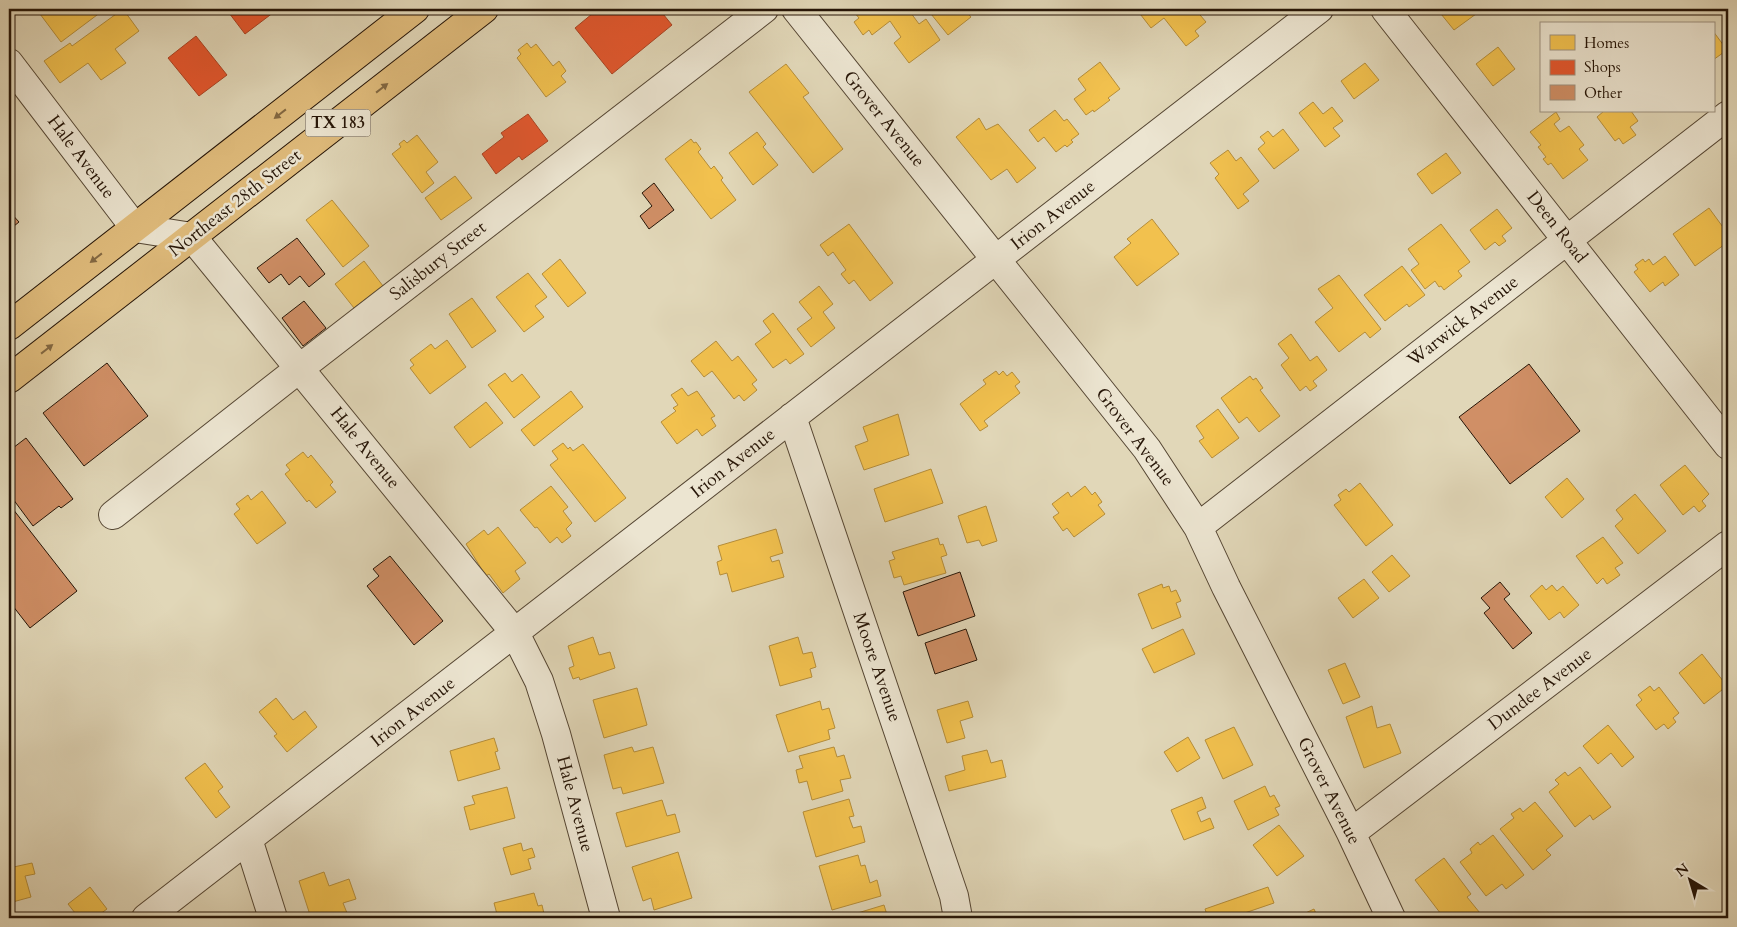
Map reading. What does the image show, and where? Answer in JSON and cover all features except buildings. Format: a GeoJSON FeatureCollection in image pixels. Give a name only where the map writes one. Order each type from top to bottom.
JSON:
{"type":"FeatureCollection","features":[{"type":"Feature","properties":{"kind":"main road","name":"TX 183"},"geometry":{"type":"LineString","coordinates":[[9,326],[415,9]]}},
{"type":"Feature","properties":{"kind":"main road","name":"Northeast 28th Street"},"geometry":{"type":"LineString","coordinates":[[9,379],[484,9]]}},
{"type":"Feature","properties":{"kind":"main road"},"geometry":{"type":"LineString","coordinates":[[9,333],[30,309]]}},
{"type":"Feature","properties":{"kind":"street","name":"Salisbury Street"},"geometry":{"type":"LineString","coordinates":[[113,515],[764,9]]}},
{"type":"Feature","properties":{"kind":"street","name":"Grover Avenue"},"geometry":{"type":"LineString","coordinates":[[796,9],[1147,449],[1198,527],[1226,587],[1351,833],[1391,918]]}},
{"type":"Feature","properties":{"kind":"street","name":"Irion Avenue"},"geometry":{"type":"LineString","coordinates":[[146,918],[1319,9]]}},
{"type":"Feature","properties":{"kind":"street","name":"Deen Road"},"geometry":{"type":"LineString","coordinates":[[1385,9],[1728,445]]}},
{"type":"Feature","properties":{"kind":"street","name":"Hale Avenue"},"geometry":{"type":"LineString","coordinates":[[9,62],[135,228]]}},
{"type":"Feature","properties":{"kind":"street","name":"Warwick Avenue"},"geometry":{"type":"LineString","coordinates":[[1198,527],[1728,115]]}},
{"type":"Feature","properties":{"kind":"street"},"geometry":{"type":"LineString","coordinates":[[135,228],[192,237]]}},
{"type":"Feature","properties":{"kind":"street","name":"Hale Avenue"},"geometry":{"type":"LineString","coordinates":[[192,237],[514,633],[539,681],[553,725],[606,918]]}},
{"type":"Feature","properties":{"kind":"street","name":"Moore Avenue"},"geometry":{"type":"LineString","coordinates":[[792,417],[954,896],[958,918]]}},
{"type":"Feature","properties":{"kind":"street","name":"Dundee Avenue"},"geometry":{"type":"LineString","coordinates":[[1351,833],[1728,545]]}},
{"type":"Feature","properties":{"kind":"street"},"geometry":{"type":"LineString","coordinates":[[248,839],[273,918]]}}]}
